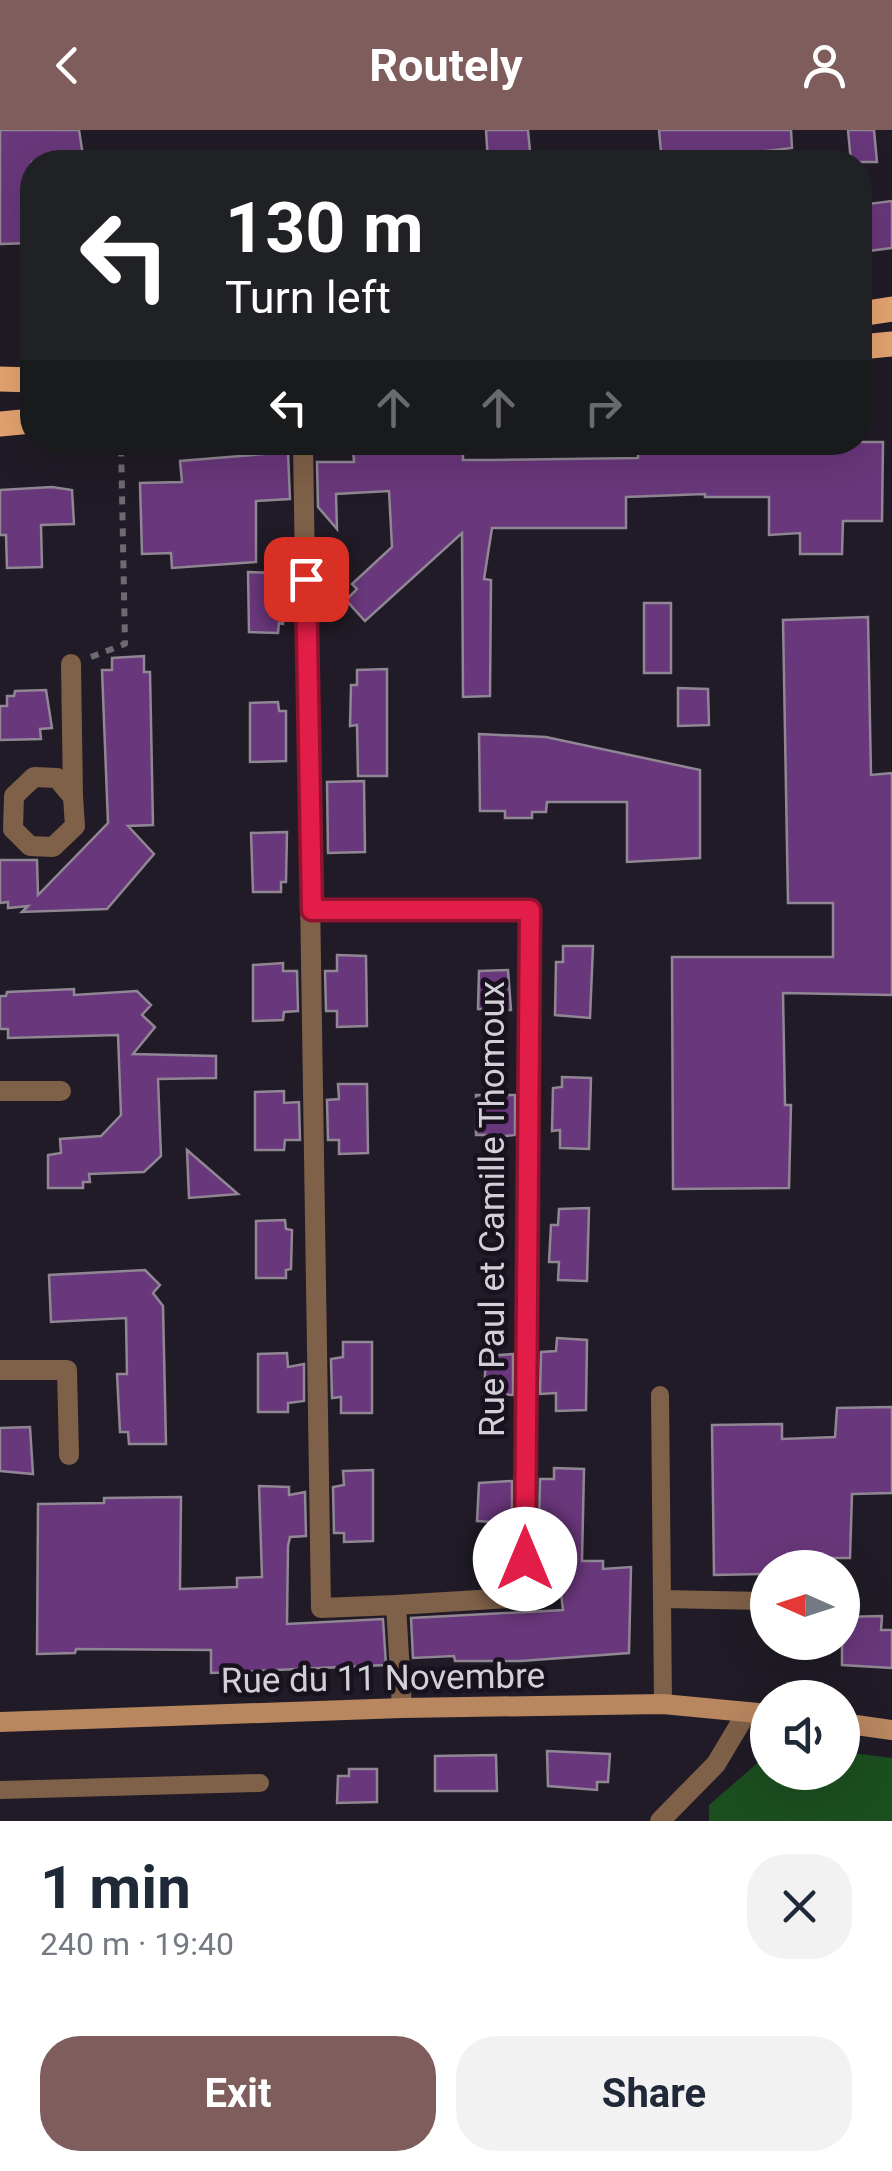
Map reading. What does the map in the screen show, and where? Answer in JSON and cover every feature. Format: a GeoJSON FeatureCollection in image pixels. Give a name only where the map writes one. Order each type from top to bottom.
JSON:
{"type":"FeatureCollection","features":[{"type":"Feature","properties":{"kind":"street","name":"Rue Paul et Camille Thomoux"},"geometry":{"type":"LineString","coordinates":[[303,455],[321,1608],[524,1597],[530,910],[312,910]]}},
{"type":"Feature","properties":{"kind":"street"},"geometry":{"type":"LineString","coordinates":[[71,664],[75,826],[54,847],[30,846],[13,829],[7,813],[14,796],[34,777],[57,778],[73,797]]}},
{"type":"Feature","properties":{"kind":"street"},"geometry":{"type":"LineString","coordinates":[[0,1091],[61,1091]]}},
{"type":"Feature","properties":{"kind":"street"},"geometry":{"type":"LineString","coordinates":[[0,1370],[68,1370],[69,1455]]}},
{"type":"Feature","properties":{"kind":"street"},"geometry":{"type":"LineString","coordinates":[[396,1605],[402,1708]]}},
{"type":"Feature","properties":{"kind":"street","name":"Rue du 11 Novembre"},"geometry":{"type":"LineString","coordinates":[[0,1722],[402,1708],[662,1704],[750,1712]]}},
{"type":"Feature","properties":{"kind":"street"},"geometry":{"type":"LineString","coordinates":[[660,1821],[716,1764],[750,1722]]}},
{"type":"Feature","properties":{"kind":"street"},"geometry":{"type":"LineString","coordinates":[[860,1726],[892,1730]]}},
{"type":"Feature","properties":{"kind":"lane"},"geometry":{"type":"LineString","coordinates":[[660,1395],[662,1704]]}},
{"type":"Feature","properties":{"kind":"lane"},"geometry":{"type":"LineString","coordinates":[[662,1599],[750,1600]]}},
{"type":"Feature","properties":{"kind":"lane"},"geometry":{"type":"LineString","coordinates":[[0,1790],[260,1783]]}},
{"type":"Feature","properties":{"kind":"path"},"geometry":{"type":"LineString","coordinates":[[121,455],[125,644]]}},
{"type":"Feature","properties":{"kind":"green space"},"geometry":{"type":"Polygon","coordinates":[[[860,1754],[892,1758],[892,1821],[709,1821],[709,1805],[750,1770],[750,1790],[860,1790],[860,1754]]]}},
{"type":"Feature","properties":{"kind":"building"},"geometry":{"type":"Polygon","coordinates":[[[0,130],[79,130],[82,150],[20,150],[20,243],[0,244],[0,130]]]}},
{"type":"Feature","properties":{"kind":"building"},"geometry":{"type":"Polygon","coordinates":[[[486,130],[528,130],[530,150],[487,150],[486,130]]]}},
{"type":"Feature","properties":{"kind":"building"},"geometry":{"type":"Polygon","coordinates":[[[659,130],[791,130],[792,148],[661,150],[659,130]]]}},
{"type":"Feature","properties":{"kind":"building"},"geometry":{"type":"Polygon","coordinates":[[[848,130],[874,130],[877,162],[872,162],[872,150],[850,150],[848,130]]]}},
{"type":"Feature","properties":{"kind":"building"},"geometry":{"type":"Polygon","coordinates":[[[892,201],[892,248],[872,250],[872,204],[892,201]]]}},
{"type":"Feature","properties":{"kind":"building"},"geometry":{"type":"Polygon","coordinates":[[[872,442],[883,442],[882,521],[843,521],[842,554],[800,554],[800,533],[769,535],[769,497],[626,497],[626,528],[492,528],[484,579],[491,580],[490,696],[463,697],[462,533],[365,621],[346,600],[357,589],[352,584],[392,547],[389,491],[336,494],[337,529],[318,507],[317,462],[354,462],[354,455],[463,455],[463,460],[490,460],[638,455],[872,455],[872,442]]]}},
{"type":"Feature","properties":{"kind":"building"},"geometry":{"type":"Polygon","coordinates":[[[288,455],[290,499],[256,501],[256,562],[172,568],[171,553],[142,554],[140,483],[182,482],[180,461],[288,455]]]}},
{"type":"Feature","properties":{"kind":"building"},"geometry":{"type":"Polygon","coordinates":[[[0,490],[72,490],[74,524],[41,525],[42,567],[7,568],[6,535],[0,535],[0,490]]]}},
{"type":"Feature","properties":{"kind":"building"},"geometry":{"type":"Polygon","coordinates":[[[248,572],[278,573],[278,584],[285,583],[283,624],[279,623],[278,633],[249,632],[248,572]]]}},
{"type":"Feature","properties":{"kind":"building"},"geometry":{"type":"Polygon","coordinates":[[[644,603],[671,603],[671,673],[644,673],[644,603]]]}},
{"type":"Feature","properties":{"kind":"building"},"geometry":{"type":"Polygon","coordinates":[[[868,617],[871,775],[892,773],[892,995],[783,993],[785,1105],[791,1105],[789,1188],[673,1189],[672,957],[833,957],[833,903],[788,903],[783,620],[868,617]]]}},
{"type":"Feature","properties":{"kind":"building"},"geometry":{"type":"Polygon","coordinates":[[[144,656],[144,672],[150,672],[153,825],[128,826],[154,854],[107,909],[22,912],[28,906],[8,908],[8,902],[0,903],[0,860],[37,860],[38,895],[108,823],[102,670],[112,670],[112,658],[144,656]]]}},
{"type":"Feature","properties":{"kind":"building"},"geometry":{"type":"Polygon","coordinates":[[[387,669],[387,776],[358,776],[357,725],[350,726],[351,685],[357,685],[357,670],[387,669]]]}},
{"type":"Feature","properties":{"kind":"building"},"geometry":{"type":"Polygon","coordinates":[[[678,688],[708,689],[709,725],[678,726],[678,688]]]}},
{"type":"Feature","properties":{"kind":"building"},"geometry":{"type":"Polygon","coordinates":[[[46,690],[52,728],[40,729],[41,739],[0,740],[0,706],[7,706],[7,696],[14,696],[15,691],[46,690]]]}},
{"type":"Feature","properties":{"kind":"building"},"geometry":{"type":"Polygon","coordinates":[[[278,702],[279,711],[286,711],[286,761],[250,762],[250,703],[278,702]]]}},
{"type":"Feature","properties":{"kind":"building"},"geometry":{"type":"Polygon","coordinates":[[[479,734],[546,737],[700,770],[700,858],[627,862],[627,802],[547,802],[546,812],[532,812],[532,818],[505,818],[505,811],[480,811],[479,734]]]}},
{"type":"Feature","properties":{"kind":"building"},"geometry":{"type":"Polygon","coordinates":[[[364,781],[365,852],[328,853],[327,782],[364,781]]]}},
{"type":"Feature","properties":{"kind":"building"},"geometry":{"type":"Polygon","coordinates":[[[287,832],[286,882],[281,882],[281,892],[253,892],[251,833],[287,832]]]}},
{"type":"Feature","properties":{"kind":"building"},"geometry":{"type":"Polygon","coordinates":[[[563,946],[593,946],[590,1018],[555,1015],[556,962],[563,962],[563,946]]]}},
{"type":"Feature","properties":{"kind":"building"},"geometry":{"type":"Polygon","coordinates":[[[337,955],[366,956],[367,1026],[337,1027],[337,1011],[326,1011],[325,971],[337,971],[337,955]]]}},
{"type":"Feature","properties":{"kind":"building"},"geometry":{"type":"Polygon","coordinates":[[[283,963],[283,971],[297,971],[298,1011],[284,1012],[283,1020],[253,1021],[253,965],[283,963]]]}},
{"type":"Feature","properties":{"kind":"building"},"geometry":{"type":"Polygon","coordinates":[[[508,970],[511,1010],[478,1009],[479,971],[508,970]]]}},
{"type":"Feature","properties":{"kind":"building"},"geometry":{"type":"Polygon","coordinates":[[[74,989],[74,995],[137,991],[151,1005],[142,1015],[155,1027],[133,1054],[216,1056],[216,1078],[158,1079],[161,1156],[144,1172],[89,1174],[90,1182],[83,1182],[83,1188],[48,1188],[48,1155],[61,1153],[60,1139],[101,1136],[121,1115],[118,1035],[8,1038],[8,1029],[0,1029],[0,996],[7,992],[74,989]]]}},
{"type":"Feature","properties":{"kind":"building"},"geometry":{"type":"Polygon","coordinates":[[[562,1077],[591,1078],[589,1149],[560,1148],[560,1130],[552,1131],[553,1088],[562,1087],[562,1077]]]}},
{"type":"Feature","properties":{"kind":"building"},"geometry":{"type":"Polygon","coordinates":[[[338,1084],[367,1084],[368,1153],[339,1154],[339,1140],[328,1140],[327,1100],[339,1099],[338,1084]]]}},
{"type":"Feature","properties":{"kind":"building"},"geometry":{"type":"Polygon","coordinates":[[[284,1091],[284,1103],[299,1102],[300,1140],[285,1140],[284,1150],[255,1150],[255,1092],[284,1091]]]}},
{"type":"Feature","properties":{"kind":"building"},"geometry":{"type":"Polygon","coordinates":[[[476,1095],[515,1095],[515,1135],[476,1135],[476,1095]]]}},
{"type":"Feature","properties":{"kind":"building"},"geometry":{"type":"Polygon","coordinates":[[[187,1150],[238,1194],[189,1198],[187,1150]]]}},
{"type":"Feature","properties":{"kind":"building"},"geometry":{"type":"Polygon","coordinates":[[[589,1208],[587,1281],[558,1280],[559,1262],[549,1262],[551,1225],[558,1225],[559,1209],[589,1208]]]}},
{"type":"Feature","properties":{"kind":"building"},"geometry":{"type":"Polygon","coordinates":[[[285,1220],[286,1229],[292,1230],[291,1269],[286,1270],[286,1278],[256,1278],[256,1221],[285,1220]]]}},
{"type":"Feature","properties":{"kind":"building"},"geometry":{"type":"Polygon","coordinates":[[[145,1270],[160,1285],[153,1293],[163,1306],[166,1444],[129,1444],[128,1432],[120,1432],[117,1374],[127,1374],[126,1318],[51,1322],[49,1275],[145,1270]]]}},
{"type":"Feature","properties":{"kind":"building"},"geometry":{"type":"Polygon","coordinates":[[[557,1338],[587,1340],[586,1410],[556,1411],[556,1393],[540,1394],[541,1352],[556,1351],[557,1338]]]}},
{"type":"Feature","properties":{"kind":"building"},"geometry":{"type":"Polygon","coordinates":[[[343,1342],[372,1342],[372,1413],[341,1413],[341,1397],[332,1398],[331,1359],[343,1357],[343,1342]]]}},
{"type":"Feature","properties":{"kind":"building"},"geometry":{"type":"Polygon","coordinates":[[[287,1353],[288,1367],[304,1364],[304,1401],[288,1403],[288,1412],[258,1412],[258,1354],[287,1353]]]}},
{"type":"Feature","properties":{"kind":"building"},"geometry":{"type":"Polygon","coordinates":[[[513,1354],[513,1395],[484,1393],[486,1356],[513,1354]]]}},
{"type":"Feature","properties":{"kind":"building"},"geometry":{"type":"Polygon","coordinates":[[[892,1407],[892,1493],[852,1494],[850,1550],[750,1550],[750,1574],[714,1575],[712,1425],[782,1424],[782,1439],[835,1437],[837,1408],[892,1407]]]}},
{"type":"Feature","properties":{"kind":"building"},"geometry":{"type":"Polygon","coordinates":[[[30,1427],[33,1474],[0,1471],[0,1428],[30,1427]]]}},
{"type":"Feature","properties":{"kind":"building"},"geometry":{"type":"Polygon","coordinates":[[[554,1468],[584,1469],[582,1561],[603,1561],[603,1569],[631,1567],[629,1653],[521,1661],[455,1661],[454,1656],[413,1658],[411,1618],[563,1610],[553,1526],[539,1525],[540,1479],[554,1479],[554,1468]]]}},
{"type":"Feature","properties":{"kind":"building"},"geometry":{"type":"Polygon","coordinates":[[[373,1470],[373,1541],[344,1542],[344,1533],[334,1533],[333,1487],[344,1485],[343,1471],[373,1470]]]}},
{"type":"Feature","properties":{"kind":"building"},"geometry":{"type":"Polygon","coordinates":[[[512,1481],[512,1523],[477,1521],[479,1483],[512,1481]]]}},
{"type":"Feature","properties":{"kind":"building"},"geometry":{"type":"Polygon","coordinates":[[[259,1486],[289,1487],[289,1495],[305,1492],[306,1536],[290,1537],[288,1546],[287,1624],[383,1619],[386,1665],[211,1673],[211,1650],[76,1649],[75,1653],[37,1654],[38,1504],[181,1497],[180,1589],[237,1587],[237,1578],[262,1577],[259,1486]]]}},
{"type":"Feature","properties":{"kind":"building"},"geometry":{"type":"Polygon","coordinates":[[[882,1616],[881,1630],[892,1630],[892,1668],[842,1665],[842,1660],[860,1660],[860,1617],[882,1616]]]}},
{"type":"Feature","properties":{"kind":"building"},"geometry":{"type":"Polygon","coordinates":[[[547,1751],[610,1754],[608,1782],[597,1782],[597,1790],[548,1786],[547,1751]]]}},
{"type":"Feature","properties":{"kind":"building"},"geometry":{"type":"Polygon","coordinates":[[[496,1755],[497,1791],[435,1791],[435,1756],[496,1755]]]}},
{"type":"Feature","properties":{"kind":"building"},"geometry":{"type":"Polygon","coordinates":[[[349,1769],[377,1769],[377,1802],[337,1803],[338,1776],[349,1776],[349,1769]]]}},
{"type":"Feature","properties":{"kind":"route"},"geometry":{"type":"LineString","coordinates":[[306,579],[312,910],[530,910],[525,1559]]}}]}
